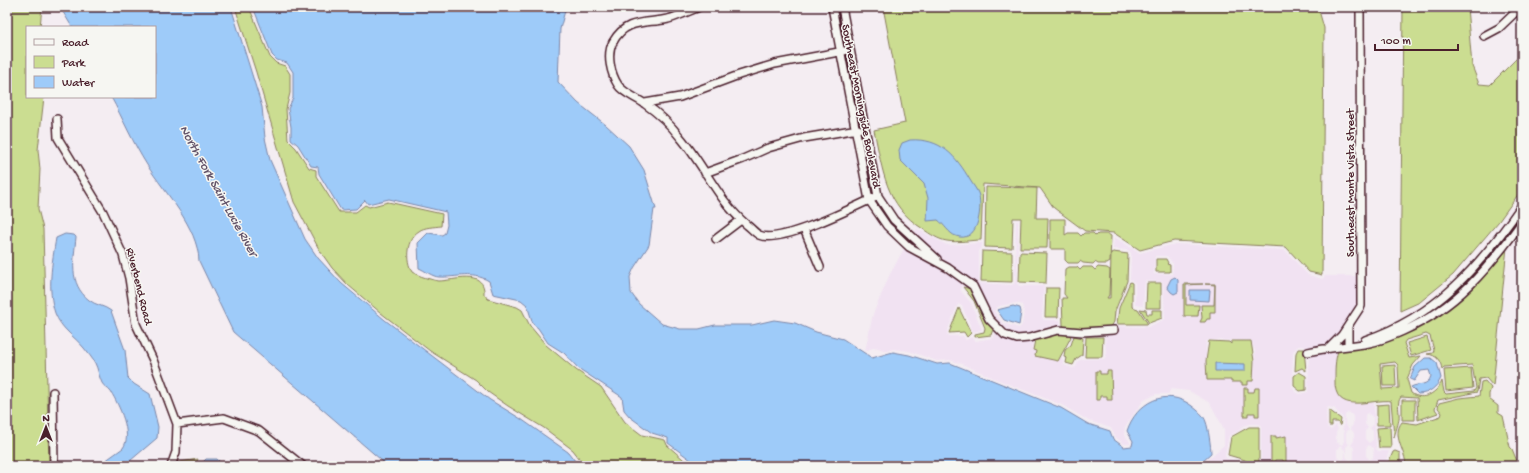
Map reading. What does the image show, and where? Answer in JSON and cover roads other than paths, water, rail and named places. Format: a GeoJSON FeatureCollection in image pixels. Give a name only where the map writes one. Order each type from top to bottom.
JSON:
{"type":"FeatureCollection","features":[{"type":"Feature","properties":{"kind":"street"},"geometry":{"type":"LineString","coordinates":[[700,7],[668,19],[635,23],[622,30],[612,43],[610,60],[613,75],[619,87],[645,103],[666,120],[682,138],[720,196],[741,220],[759,235],[767,236],[804,229],[878,196]]}},
{"type":"Feature","properties":{"kind":"street","name":"Southeast Morningside Boulevard"},"geometry":{"type":"LineString","coordinates":[[832,7],[869,200],[887,226],[909,247],[948,268]]}},
{"type":"Feature","properties":{"kind":"street","name":"Southeast Morningside Boulevard"},"geometry":{"type":"LineString","coordinates":[[842,7],[878,196],[894,220],[948,268],[973,286],[989,320],[1005,335],[1017,338],[1029,338],[1058,330],[1082,332],[1114,330]]}},
{"type":"Feature","properties":{"kind":"street","name":"Southeast Monte Vista Street"},"geometry":{"type":"LineString","coordinates":[[1328,348],[1348,326],[1361,306],[1360,7]]}},
{"type":"Feature","properties":{"kind":"street"},"geometry":{"type":"LineString","coordinates":[[1484,36],[1499,28],[1521,7]]}},
{"type":"Feature","properties":{"kind":"street"},"geometry":{"type":"LineString","coordinates":[[645,103],[680,97],[739,75],[775,64],[850,50]]}},
{"type":"Feature","properties":{"kind":"street","name":"Riverbend Road"},"geometry":{"type":"LineString","coordinates":[[57,119],[58,138],[103,212],[122,255],[129,278],[136,324],[153,360],[177,424],[176,452],[171,466]]}},
{"type":"Feature","properties":{"kind":"street"},"geometry":{"type":"LineString","coordinates":[[705,173],[768,148],[804,138],[864,128]]}},
{"type":"Feature","properties":{"kind":"street"},"geometry":{"type":"LineString","coordinates":[[1348,346],[1394,329],[1415,318],[1452,289],[1472,271],[1489,251],[1522,205]]}},
{"type":"Feature","properties":{"kind":"street"},"geometry":{"type":"LineString","coordinates":[[716,239],[741,220]]}},
{"type":"Feature","properties":{"kind":"street"},"geometry":{"type":"LineString","coordinates":[[1308,352],[1382,340],[1432,316],[1476,281],[1495,259],[1522,222]]}},
{"type":"Feature","properties":{"kind":"street"},"geometry":{"type":"LineString","coordinates":[[804,229],[820,267]]}},
{"type":"Feature","properties":{"kind":"street"},"geometry":{"type":"LineString","coordinates":[[1348,326],[1348,346]]}},
{"type":"Feature","properties":{"kind":"street"},"geometry":{"type":"LineString","coordinates":[[53,392],[54,466]]}},
{"type":"Feature","properties":{"kind":"street"},"geometry":{"type":"LineString","coordinates":[[177,424],[224,418],[259,431],[303,466]]}},
{"type":"Feature","properties":{"kind":"water","name":"North Fork Saint Lucie River"},"geometry":{"type":"Polygon","coordinates":[[[60,7],[231,7],[262,107],[265,138],[270,160],[305,239],[318,258],[341,283],[385,320],[490,400],[521,419],[568,452],[579,466],[388,466],[233,332],[199,261],[197,248],[187,223],[142,157],[112,98],[156,98],[156,26],[71,26],[60,7]]]}},
{"type":"Feature","properties":{"kind":"water"},"geometry":{"type":"Polygon","coordinates":[[[253,7],[566,7],[560,29],[558,82],[578,103],[606,125],[629,146],[644,170],[656,209],[654,209],[649,245],[630,277],[631,293],[639,304],[662,324],[680,329],[699,329],[715,325],[752,325],[774,320],[795,323],[816,332],[843,339],[872,358],[893,352],[909,355],[937,364],[950,363],[1061,408],[1088,424],[1110,431],[1113,439],[1124,447],[1132,446],[1133,441],[1127,431],[1137,412],[1153,400],[1172,398],[1182,400],[1192,406],[1204,417],[1208,428],[1211,453],[1202,461],[1200,466],[699,466],[668,443],[668,438],[652,433],[630,417],[624,410],[622,397],[578,368],[564,353],[548,343],[538,328],[533,324],[527,305],[521,300],[493,294],[489,281],[477,276],[437,277],[419,268],[418,243],[428,233],[442,235],[445,233],[447,225],[446,212],[389,199],[368,204],[365,200],[356,209],[341,210],[319,174],[318,167],[311,166],[298,145],[291,139],[288,109],[293,98],[293,72],[287,63],[277,60],[272,55],[253,7]]]}},
{"type":"Feature","properties":{"kind":"water"},"geometry":{"type":"Polygon","coordinates":[[[910,140],[921,140],[939,145],[953,156],[965,171],[978,194],[980,202],[977,224],[974,231],[969,235],[963,237],[956,236],[938,220],[927,221],[928,198],[924,184],[900,160],[899,150],[902,143],[910,140]]]}},
{"type":"Feature","properties":{"kind":"water"},"geometry":{"type":"Polygon","coordinates":[[[65,234],[74,235],[76,237],[74,271],[78,286],[89,300],[111,311],[125,350],[128,378],[134,384],[150,394],[158,427],[157,438],[124,466],[98,466],[123,448],[126,442],[126,428],[124,420],[118,404],[111,392],[102,383],[95,363],[84,348],[61,324],[55,313],[51,295],[53,257],[56,238],[65,234]]]}},
{"type":"Feature","properties":{"kind":"water"},"geometry":{"type":"Polygon","coordinates":[[[1175,277],[1178,280],[1178,292],[1174,294],[1167,287],[1171,279],[1175,277]]]}},
{"type":"Feature","properties":{"kind":"water"},"geometry":{"type":"Polygon","coordinates":[[[1190,290],[1210,290],[1209,301],[1190,300],[1190,290]]]}},
{"type":"Feature","properties":{"kind":"water"},"geometry":{"type":"Polygon","coordinates":[[[1013,306],[1020,308],[1021,312],[1019,325],[1004,320],[997,310],[1013,306]]]}},
{"type":"Feature","properties":{"kind":"water"},"geometry":{"type":"Polygon","coordinates":[[[1425,358],[1431,358],[1437,363],[1441,378],[1432,389],[1426,393],[1418,394],[1411,387],[1428,382],[1431,376],[1429,370],[1421,371],[1414,381],[1410,379],[1415,367],[1425,358]]]}},
{"type":"Feature","properties":{"kind":"water"},"geometry":{"type":"Polygon","coordinates":[[[1215,363],[1245,364],[1245,371],[1215,371],[1215,363]]]}},
{"type":"Feature","properties":{"kind":"water"},"geometry":{"type":"Polygon","coordinates":[[[206,459],[217,459],[224,466],[199,466],[206,459]]]}}]}
